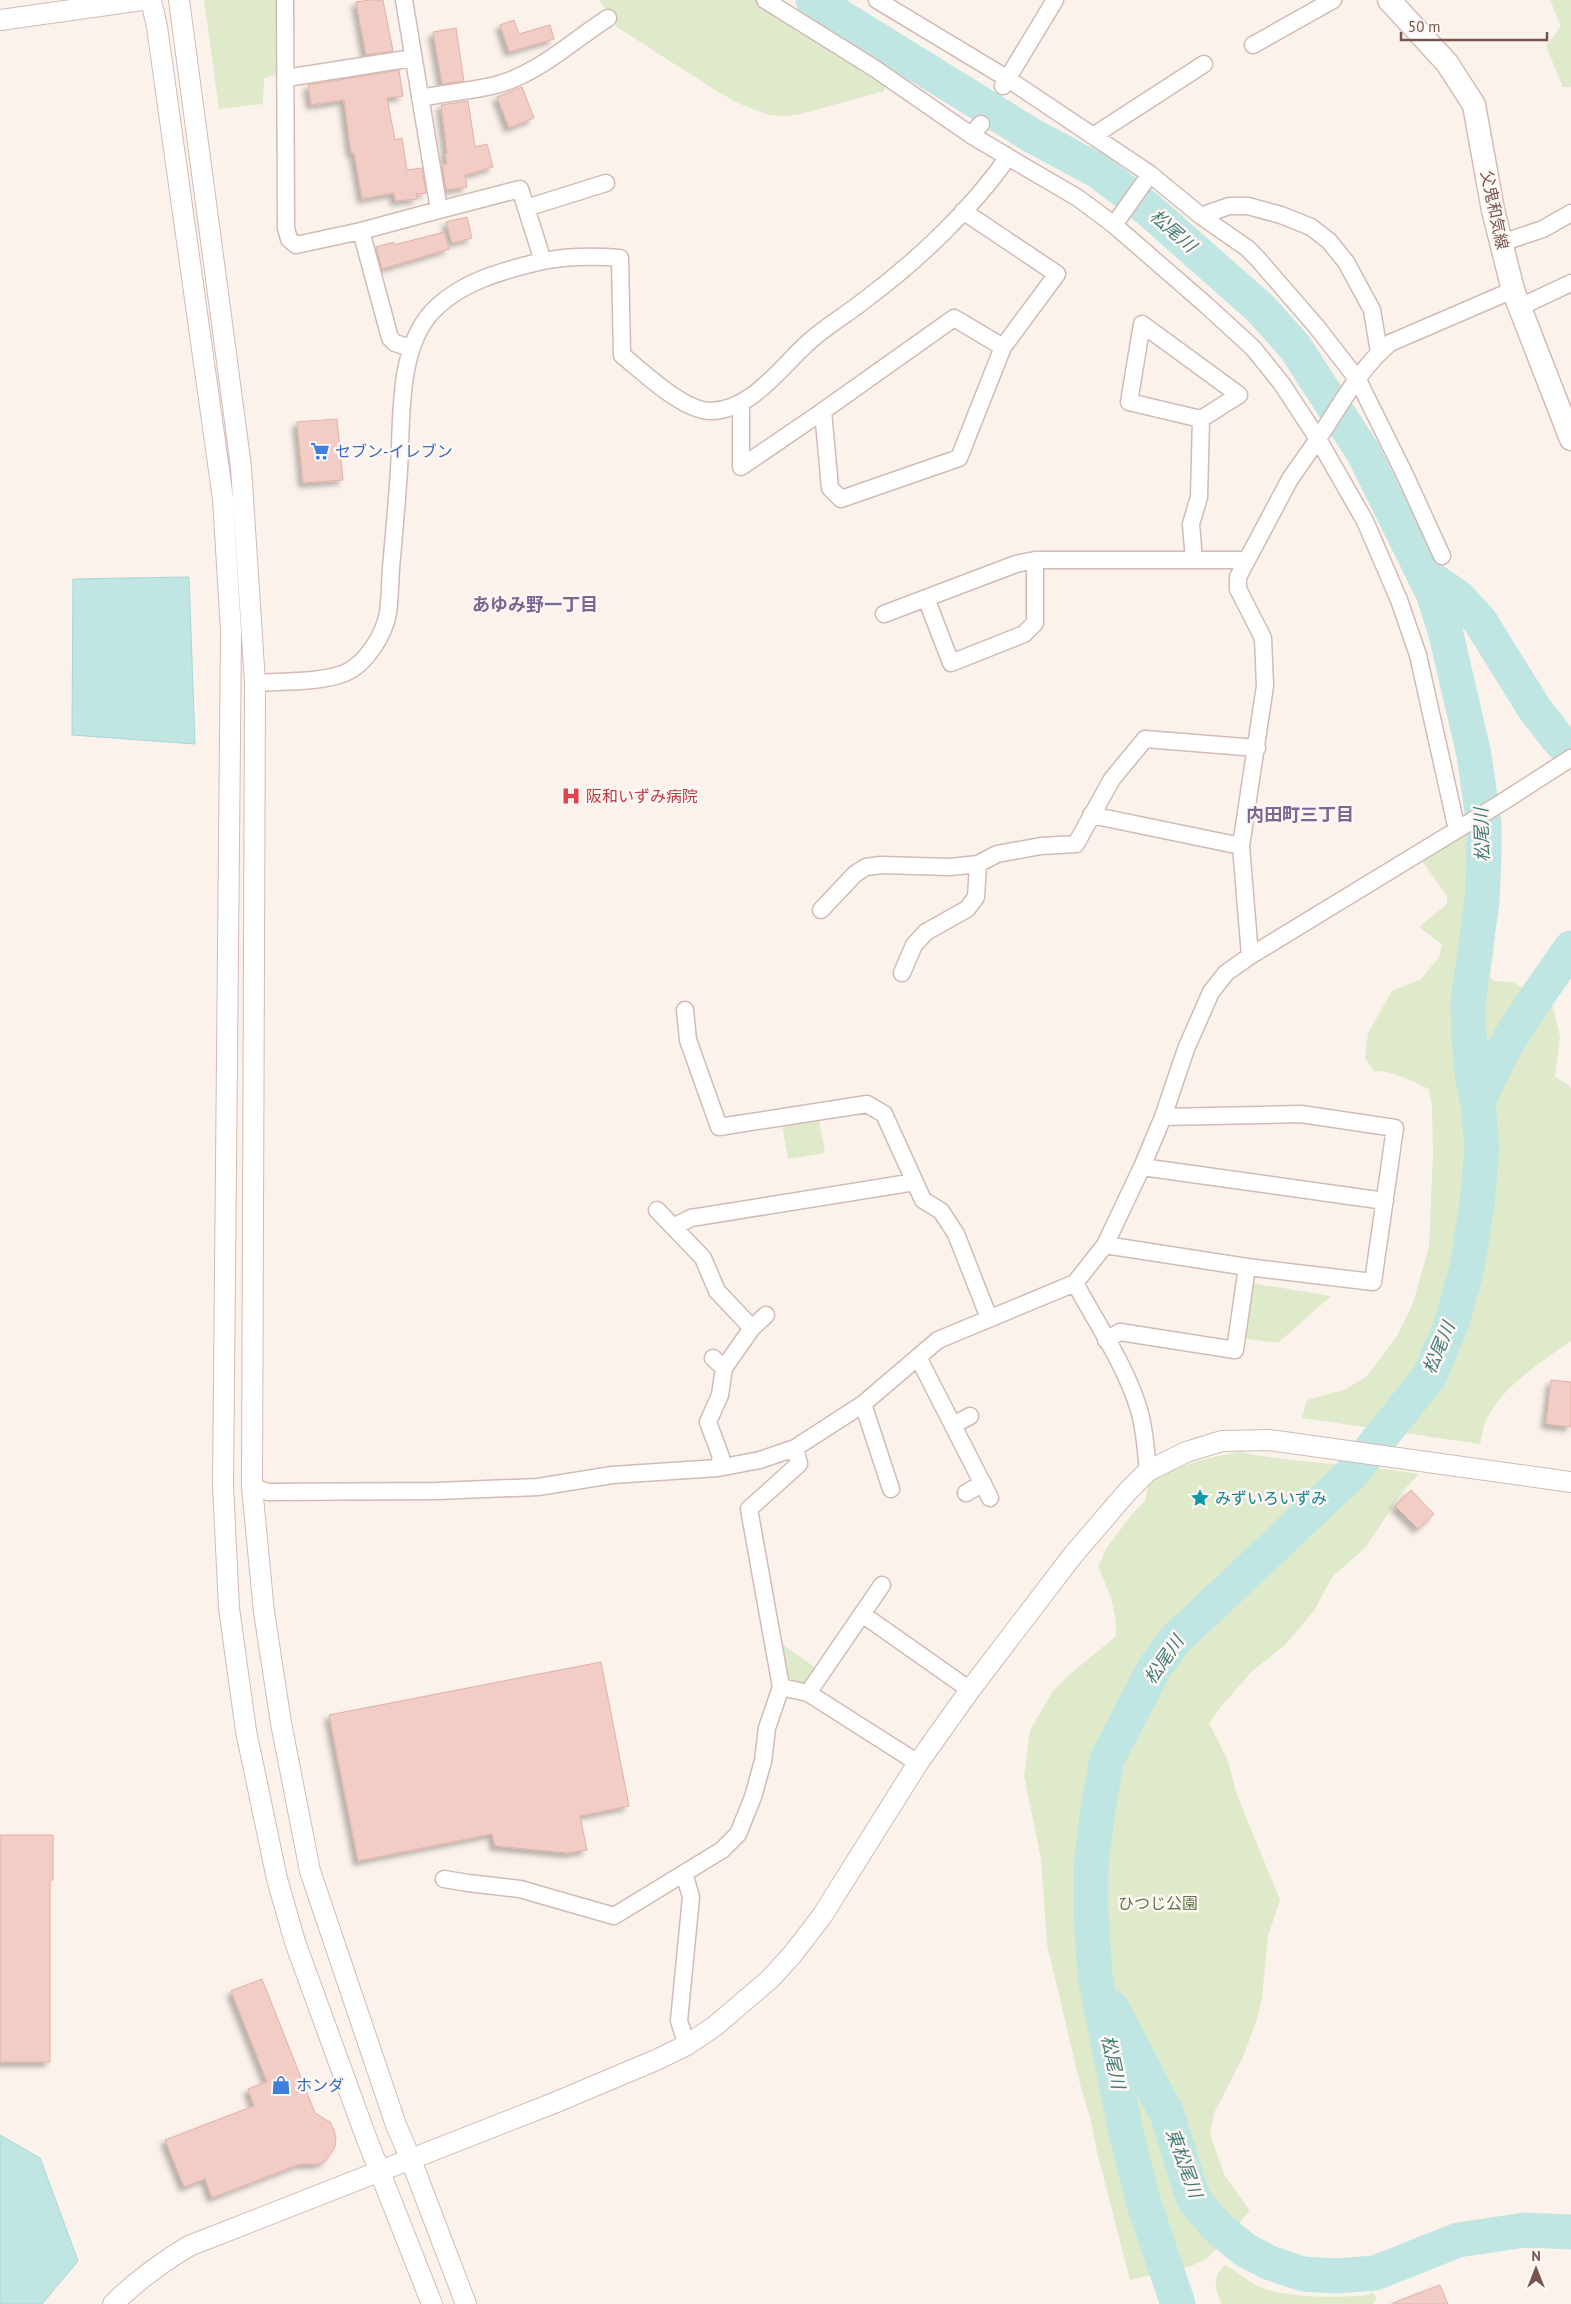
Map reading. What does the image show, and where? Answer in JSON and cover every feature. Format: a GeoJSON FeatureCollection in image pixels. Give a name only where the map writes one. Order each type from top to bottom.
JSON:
{"type":"FeatureCollection","features":[{"type":"Feature","properties":{"kind":"main road","name":"父鬼和気線"},"geometry":{"type":"LineString","coordinates":[[1389,0],[1447,63],[1474,105],[1493,210],[1516,298],[1571,439]]}},
{"type":"Feature","properties":{"kind":"street"},"geometry":{"type":"LineString","coordinates":[[0,20],[142,0]]}},
{"type":"Feature","properties":{"kind":"street"},"geometry":{"type":"LineString","coordinates":[[151,0],[157,27],[223,499],[231,631],[223,1476],[229,1608],[246,1731],[276,1879],[295,1942],[366,2137],[432,2304]]}},
{"type":"Feature","properties":{"kind":"street"},"geometry":{"type":"LineString","coordinates":[[179,0],[241,467],[254,683],[252,1487],[264,1612],[280,1723],[310,1871],[396,2126],[411,2160],[466,2304]]}},
{"type":"Feature","properties":{"kind":"street"},"geometry":{"type":"LineString","coordinates":[[285,0],[286,228],[289,239],[296,245],[520,189],[543,261]]}},
{"type":"Feature","properties":{"kind":"street"},"geometry":{"type":"LineString","coordinates":[[404,0],[439,210]]}},
{"type":"Feature","properties":{"kind":"street"},"geometry":{"type":"LineString","coordinates":[[765,0],[976,129],[1008,157],[1116,222],[1253,348],[1322,434],[1365,521],[1399,600],[1418,655],[1461,827]]}},
{"type":"Feature","properties":{"kind":"street"},"geometry":{"type":"LineString","coordinates":[[877,0],[1093,136],[1247,248],[1316,326],[1355,384],[1405,475],[1442,556]]}},
{"type":"Feature","properties":{"kind":"street"},"geometry":{"type":"LineString","coordinates":[[1005,82],[1055,0]]}},
{"type":"Feature","properties":{"kind":"street"},"geometry":{"type":"LineString","coordinates":[[1253,45],[1333,0]]}},
{"type":"Feature","properties":{"kind":"street"},"geometry":{"type":"LineString","coordinates":[[420,98],[497,85],[526,72],[564,50],[608,18]]}},
{"type":"Feature","properties":{"kind":"street"},"geometry":{"type":"LineString","coordinates":[[286,78],[414,58]]}},
{"type":"Feature","properties":{"kind":"street"},"geometry":{"type":"LineString","coordinates":[[1093,136],[1204,64]]}},
{"type":"Feature","properties":{"kind":"street"},"geometry":{"type":"LineString","coordinates":[[254,683],[322,678],[345,672],[361,661],[377,641],[388,614],[398,497],[402,413],[411,348],[430,314],[463,289],[489,276],[543,261],[574,256],[620,258],[622,355],[679,399],[696,408],[710,411],[725,409],[742,403],[812,339],[867,299],[906,266],[990,184],[1008,157]]}},
{"type":"Feature","properties":{"kind":"street"},"geometry":{"type":"LineString","coordinates":[[1116,222],[1149,176]]}},
{"type":"Feature","properties":{"kind":"street"},"geometry":{"type":"LineString","coordinates":[[526,208],[606,183]]}},
{"type":"Feature","properties":{"kind":"street"},"geometry":{"type":"LineString","coordinates":[[1201,216],[1229,206],[1248,206],[1281,215],[1311,227],[1329,240],[1346,262],[1372,310],[1379,352]]}},
{"type":"Feature","properties":{"kind":"street"},"geometry":{"type":"LineString","coordinates":[[824,411],[830,488],[841,499],[959,458],[1003,347],[1057,274],[963,212]]}},
{"type":"Feature","properties":{"kind":"street"},"geometry":{"type":"LineString","coordinates":[[1501,244],[1543,229],[1571,213]]}},
{"type":"Feature","properties":{"kind":"street"},"geometry":{"type":"LineString","coordinates":[[361,230],[390,338],[395,343],[411,348]]}},
{"type":"Feature","properties":{"kind":"street"},"geometry":{"type":"LineString","coordinates":[[1250,956],[1241,846],[1257,748],[1265,677],[1263,638],[1238,589],[1238,577],[1290,479],[1379,352],[1390,343],[1516,298],[1571,283]]}},
{"type":"Feature","properties":{"kind":"street"},"geometry":{"type":"LineString","coordinates":[[742,403],[741,467],[824,411],[954,318],[1003,347]]}},
{"type":"Feature","properties":{"kind":"street"},"geometry":{"type":"LineString","coordinates":[[1142,324],[1239,395],[1201,420],[1129,402],[1142,324]]}},
{"type":"Feature","properties":{"kind":"street"},"geometry":{"type":"LineString","coordinates":[[1194,560],[1191,524],[1199,497],[1201,420]]}},
{"type":"Feature","properties":{"kind":"street"},"geometry":{"type":"LineString","coordinates":[[884,614],[1016,564],[1035,560],[1247,560]]}},
{"type":"Feature","properties":{"kind":"street"},"geometry":{"type":"LineString","coordinates":[[926,598],[951,663],[1024,634],[1035,623],[1035,560]]}},
{"type":"Feature","properties":{"kind":"street"},"geometry":{"type":"LineString","coordinates":[[821,910],[855,874],[866,867],[880,865],[950,867],[978,864],[997,854],[1041,846],[1076,844],[1112,780],[1145,739],[1257,748]]}},
{"type":"Feature","properties":{"kind":"street"},"geometry":{"type":"LineString","coordinates":[[252,1487],[268,1492],[486,1490],[538,1487],[612,1475],[718,1468],[760,1460],[795,1448],[863,1404],[938,1340],[1075,1284],[1105,1245],[1142,1167],[1163,1116],[1186,1049],[1211,992],[1226,973],[1250,956],[1313,920],[1571,758]]}},
{"type":"Feature","properties":{"kind":"street"},"geometry":{"type":"LineString","coordinates":[[1092,815],[1241,846]]}},
{"type":"Feature","properties":{"kind":"street"},"geometry":{"type":"LineString","coordinates":[[902,973],[914,945],[926,932],[967,909],[976,897],[978,864]]}},
{"type":"Feature","properties":{"kind":"street"},"geometry":{"type":"LineString","coordinates":[[685,1010],[688,1040],[719,1126],[867,1104],[884,1114],[923,1200],[941,1211],[956,1234],[989,1318]]}},
{"type":"Feature","properties":{"kind":"street"},"geometry":{"type":"LineString","coordinates":[[1105,1245],[1247,1267],[1373,1282],[1395,1128],[1301,1114],[1163,1116]]}},
{"type":"Feature","properties":{"kind":"street"},"geometry":{"type":"LineString","coordinates":[[1142,1167],[1385,1201]]}},
{"type":"Feature","properties":{"kind":"street"},"geometry":{"type":"LineString","coordinates":[[673,1227],[691,1218],[915,1182]]}},
{"type":"Feature","properties":{"kind":"street"},"geometry":{"type":"LineString","coordinates":[[657,1210],[703,1258],[717,1290],[752,1328]]}},
{"type":"Feature","properties":{"kind":"street"},"geometry":{"type":"LineString","coordinates":[[1106,1340],[1120,1332],[1235,1350],[1247,1267]]}},
{"type":"Feature","properties":{"kind":"street"},"geometry":{"type":"LineString","coordinates":[[1075,1284],[1131,1386],[1146,1440],[1148,1471]]}},
{"type":"Feature","properties":{"kind":"street"},"geometry":{"type":"LineString","coordinates":[[718,1468],[721,1457],[708,1422],[720,1395],[718,1363],[766,1316]]}},
{"type":"Feature","properties":{"kind":"street"},"geometry":{"type":"LineString","coordinates":[[918,1356],[986,1490],[966,1493]]}},
{"type":"Feature","properties":{"kind":"street"},"geometry":{"type":"LineString","coordinates":[[863,1404],[891,1488]]}},
{"type":"Feature","properties":{"kind":"street"},"geometry":{"type":"LineString","coordinates":[[953,1425],[970,1416]]}},
{"type":"Feature","properties":{"kind":"street"},"geometry":{"type":"LineString","coordinates":[[113,2304],[133,2284],[189,2246],[554,2103],[656,2060],[686,2045],[715,2026],[770,1979],[792,1955],[822,1916],[918,1763],[970,1690],[1073,1555],[1128,1491],[1148,1471],[1186,1452],[1222,1441],[1269,1440],[1571,1482]]}},
{"type":"Feature","properties":{"kind":"street"},"geometry":{"type":"LineString","coordinates":[[444,1879],[468,1884],[520,1889],[614,1916],[722,1850],[738,1834],[753,1797],[763,1761],[767,1728],[781,1687],[749,1509],[799,1464],[795,1448]]}},
{"type":"Feature","properties":{"kind":"street"},"geometry":{"type":"LineString","coordinates":[[808,1693],[882,1585]]}},
{"type":"Feature","properties":{"kind":"street"},"geometry":{"type":"LineString","coordinates":[[862,1614],[970,1690]]}},
{"type":"Feature","properties":{"kind":"street"},"geometry":{"type":"LineString","coordinates":[[781,1687],[808,1693],[918,1763]]}},
{"type":"Feature","properties":{"kind":"street"},"geometry":{"type":"LineString","coordinates":[[684,1873],[691,1897],[679,2021],[686,2045]]}},
{"type":"Feature","properties":{"kind":"green space"},"geometry":{"type":"Polygon","coordinates":[[[204,0],[276,0],[276,75],[264,78],[263,104],[219,109],[204,0]]]}},
{"type":"Feature","properties":{"kind":"green space"},"geometry":{"type":"Polygon","coordinates":[[[599,0],[755,0],[886,84],[884,91],[801,114],[786,116],[768,115],[738,103],[715,90],[617,27],[599,0]]]}},
{"type":"Feature","properties":{"kind":"green space"},"geometry":{"type":"Polygon","coordinates":[[[1550,0],[1571,0],[1571,87],[1563,87],[1546,46],[1561,26],[1550,0]]]}},
{"type":"Feature","properties":{"kind":"green space"},"geometry":{"type":"Polygon","coordinates":[[[1501,803],[1494,947],[1490,977],[1495,981],[1513,982],[1553,1007],[1560,1037],[1555,1077],[1569,1085],[1571,1089],[1571,1341],[1522,1377],[1499,1400],[1484,1425],[1480,1444],[1302,1418],[1307,1400],[1344,1390],[1367,1376],[1397,1336],[1413,1303],[1429,1247],[1433,1153],[1432,1106],[1429,1089],[1395,1074],[1374,1071],[1365,1058],[1368,1033],[1392,991],[1421,979],[1439,957],[1442,944],[1419,927],[1447,904],[1447,896],[1421,859],[1501,803]]]}},
{"type":"Feature","properties":{"kind":"green space"},"geometry":{"type":"Polygon","coordinates":[[[819,1119],[825,1153],[788,1159],[782,1125],[819,1119]]]}},
{"type":"Feature","properties":{"kind":"green space"},"geometry":{"type":"Polygon","coordinates":[[[1251,1283],[1331,1296],[1278,1343],[1242,1338],[1251,1283]]]}},
{"type":"Feature","properties":{"kind":"green space","name":"ひつじ公園"},"geometry":{"type":"Polygon","coordinates":[[[1240,1452],[1419,1474],[1403,1491],[1365,1548],[1332,1577],[1314,1611],[1284,1646],[1252,1671],[1209,1723],[1228,1761],[1237,1795],[1280,1900],[1268,1936],[1262,1998],[1257,2019],[1243,2057],[1214,2113],[1210,2135],[1225,2176],[1250,2211],[1209,2257],[1191,2266],[1130,2280],[1097,2152],[1091,2121],[1080,2084],[1047,1944],[1041,1859],[1024,1776],[1030,1730],[1053,1691],[1069,1675],[1116,1636],[1112,1601],[1098,1567],[1106,1549],[1132,1514],[1145,1501],[1149,1482],[1193,1462],[1240,1452]]]}},
{"type":"Feature","properties":{"kind":"green space"},"geometry":{"type":"Polygon","coordinates":[[[778,1641],[816,1668],[803,1685],[790,1683],[784,1677],[778,1641]]]}},
{"type":"Feature","properties":{"kind":"green space"},"geometry":{"type":"Polygon","coordinates":[[[1225,2265],[1265,2289],[1294,2295],[1326,2297],[1368,2295],[1372,2292],[1377,2298],[1373,2304],[1222,2304],[1217,2293],[1216,2279],[1225,2265]]]}},
{"type":"Feature","properties":{"kind":"water"},"geometry":{"type":"Polygon","coordinates":[[[189,577],[195,744],[72,735],[73,579],[189,577]]]}},
{"type":"Feature","properties":{"kind":"water"},"geometry":{"type":"Polygon","coordinates":[[[0,2135],[40,2158],[78,2261],[42,2304],[0,2304],[0,2135]]]}},
{"type":"Feature","properties":{"kind":"building"},"geometry":{"type":"Polygon","coordinates":[[[383,0],[393,51],[366,55],[356,2],[383,0]]]}},
{"type":"Feature","properties":{"kind":"building"},"geometry":{"type":"Polygon","coordinates":[[[514,20],[519,34],[550,25],[554,39],[509,52],[500,25],[514,20]]]}},
{"type":"Feature","properties":{"kind":"building"},"geometry":{"type":"Polygon","coordinates":[[[456,28],[464,81],[442,84],[433,32],[456,28]]]}},
{"type":"Feature","properties":{"kind":"building"},"geometry":{"type":"Polygon","coordinates":[[[399,70],[403,96],[387,98],[395,140],[402,138],[407,170],[422,168],[426,193],[416,194],[417,199],[395,201],[394,193],[362,199],[354,153],[351,153],[344,100],[311,105],[308,85],[399,70]]]}},
{"type":"Feature","properties":{"kind":"building"},"geometry":{"type":"Polygon","coordinates":[[[522,87],[534,118],[509,128],[497,97],[522,87]]]}},
{"type":"Feature","properties":{"kind":"building"},"geometry":{"type":"Polygon","coordinates":[[[468,101],[475,147],[487,144],[493,167],[465,175],[467,187],[446,190],[442,164],[447,164],[445,154],[447,153],[441,105],[468,101]]]}},
{"type":"Feature","properties":{"kind":"building"},"geometry":{"type":"Polygon","coordinates":[[[467,217],[472,238],[452,243],[446,222],[467,217]]]}},
{"type":"Feature","properties":{"kind":"building"},"geometry":{"type":"Polygon","coordinates":[[[444,232],[449,249],[382,269],[376,247],[394,242],[394,245],[444,232]]]}},
{"type":"Feature","properties":{"kind":"building","name":"セブン-イレブン"},"geometry":{"type":"Polygon","coordinates":[[[337,419],[343,480],[303,483],[297,422],[337,419]]]}},
{"type":"Feature","properties":{"kind":"building"},"geometry":{"type":"Polygon","coordinates":[[[1551,1380],[1571,1382],[1571,1427],[1546,1424],[1551,1380]]]}},
{"type":"Feature","properties":{"kind":"building"},"geometry":{"type":"Polygon","coordinates":[[[1411,1490],[1434,1514],[1418,1529],[1395,1506],[1411,1490]]]}},
{"type":"Feature","properties":{"kind":"building"},"geometry":{"type":"Polygon","coordinates":[[[601,1662],[629,1806],[580,1816],[587,1850],[568,1853],[495,1846],[492,1834],[358,1861],[329,1715],[601,1662]]]}},
{"type":"Feature","properties":{"kind":"building"},"geometry":{"type":"Polygon","coordinates":[[[0,1835],[53,1835],[53,1880],[50,1880],[50,2062],[0,2062],[0,1835]]]}},
{"type":"Feature","properties":{"kind":"building","name":"ホンダ"},"geometry":{"type":"Polygon","coordinates":[[[262,1979],[315,2113],[330,2122],[334,2130],[336,2138],[335,2147],[325,2161],[317,2164],[300,2164],[212,2198],[205,2179],[184,2187],[165,2140],[254,2106],[248,2089],[267,2082],[231,1991],[262,1979]]]}},
{"type":"Feature","properties":{"kind":"building"},"geometry":{"type":"Polygon","coordinates":[[[1440,2285],[1448,2304],[1393,2304],[1393,2303],[1440,2285]]]}},
{"type":"Feature","properties":{"kind":"waterway","name":"松尾川"},"geometry":{"type":"LineString","coordinates":[[813,0],[1031,135],[1098,171],[1148,209],[1261,309],[1295,347],[1363,452],[1433,593],[1446,634],[1474,755],[1484,825],[1484,856],[1482,901],[1468,1002],[1472,1073],[1478,1103],[1482,1149],[1477,1204],[1467,1268],[1451,1325],[1429,1377],[1351,1474],[1176,1639],[1155,1667],[1107,1759],[1091,1864],[1091,1915],[1095,1976],[1126,2132],[1145,2207],[1178,2304]]}},
{"type":"Feature","properties":{"kind":"waterway","name":"松尾川"},"geometry":{"type":"LineString","coordinates":[[1424,574],[1459,598],[1480,621],[1534,708],[1558,739],[1571,752]]}},
{"type":"Feature","properties":{"kind":"waterway","name":"松尾川"},"geometry":{"type":"LineString","coordinates":[[1478,1103],[1508,1042],[1571,948]]}},
{"type":"Feature","properties":{"kind":"waterway","name":"東松尾川"},"geometry":{"type":"LineString","coordinates":[[1112,2008],[1167,2114],[1193,2198],[1216,2226],[1245,2250],[1270,2263],[1303,2274],[1336,2276],[1375,2273],[1458,2240],[1525,2230],[1571,2232]]}},
{"type":"Feature","properties":{"kind":"place","name":"セブン-イレブン"},"geometry":{"type":"Point","coordinates":[320,451]}},
{"type":"Feature","properties":{"kind":"place","name":"阪和いずみ病院"},"geometry":{"type":"Point","coordinates":[571,796]}},
{"type":"Feature","properties":{"kind":"place","name":"みずいろいずみ"},"geometry":{"type":"Point","coordinates":[1200,1498]}},
{"type":"Feature","properties":{"kind":"place","name":"ホンダ"},"geometry":{"type":"Point","coordinates":[281,2085]}},
{"type":"Feature","properties":{"kind":"district","name":"あゆみ野一丁目"},"geometry":{"type":"Point","coordinates":[535,605]}},
{"type":"Feature","properties":{"kind":"district","name":"内田町三丁目"},"geometry":{"type":"Point","coordinates":[1300,815]}}]}
